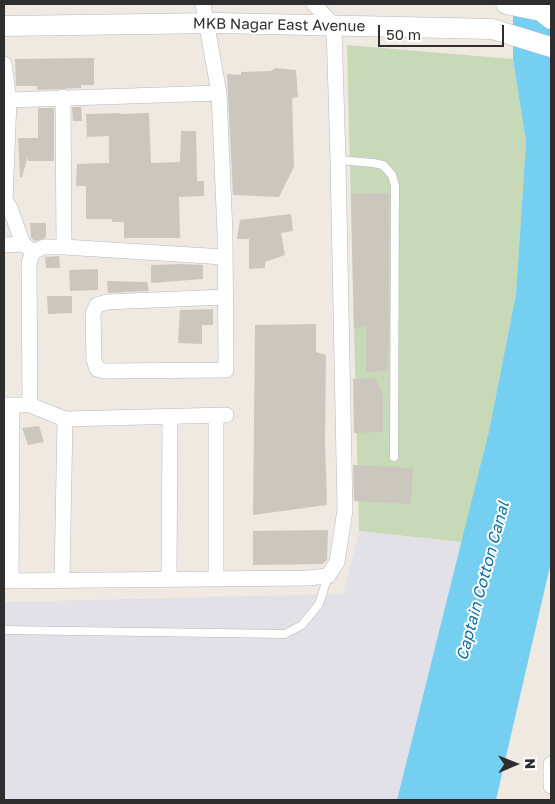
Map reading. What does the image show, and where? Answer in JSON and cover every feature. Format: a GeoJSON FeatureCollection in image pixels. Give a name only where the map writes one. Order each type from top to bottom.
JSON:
{"type":"FeatureCollection","features":[{"type":"Feature","properties":{"kind":"main road"},"geometry":{"type":"LineString","coordinates":[[506,4],[541,12],[551,19]]}},
{"type":"Feature","properties":{"kind":"main road","name":"MKB Nagar East Avenue"},"geometry":{"type":"LineString","coordinates":[[4,26],[205,13],[334,26],[492,30],[551,47]]}},
{"type":"Feature","properties":{"kind":"street"},"geometry":{"type":"LineString","coordinates":[[216,579],[221,416],[65,419],[30,405],[8,405],[7,581],[62,580],[216,579],[308,578],[328,576],[337,562],[345,510],[338,160],[334,26],[314,4]]}},
{"type":"Feature","properties":{"kind":"street"},"geometry":{"type":"LineString","coordinates":[[205,13],[218,93],[225,233],[226,370],[104,371],[97,369],[94,360],[93,313],[97,305],[107,302],[225,297]]}},
{"type":"Feature","properties":{"kind":"street"},"geometry":{"type":"LineString","coordinates":[[4,64],[9,100],[4,200],[10,208],[28,248],[30,405]]}},
{"type":"Feature","properties":{"kind":"street"},"geometry":{"type":"LineString","coordinates":[[9,100],[218,93]]}},
{"type":"Feature","properties":{"kind":"street"},"geometry":{"type":"LineString","coordinates":[[63,97],[64,247]]}},
{"type":"Feature","properties":{"kind":"street"},"geometry":{"type":"LineString","coordinates":[[4,245],[28,248],[64,247],[224,257]]}},
{"type":"Feature","properties":{"kind":"street"},"geometry":{"type":"LineString","coordinates":[[168,579],[170,417]]}},
{"type":"Feature","properties":{"kind":"street"},"geometry":{"type":"LineString","coordinates":[[62,580],[65,419]]}},
{"type":"Feature","properties":{"kind":"street"},"geometry":{"type":"LineString","coordinates":[[551,764],[551,786]]}},
{"type":"Feature","properties":{"kind":"lane"},"geometry":{"type":"LineString","coordinates":[[338,160],[383,165],[392,174],[395,186],[394,457]]}},
{"type":"Feature","properties":{"kind":"lane"},"geometry":{"type":"LineString","coordinates":[[4,630],[285,634],[302,625],[308,618],[318,604],[328,576]]}},
{"type":"Feature","properties":{"kind":"shaded area"},"geometry":{"type":"Polygon","coordinates":[[[359,531],[462,542],[397,800],[4,800],[4,602],[343,594],[359,531]]]}},
{"type":"Feature","properties":{"kind":"green space"},"geometry":{"type":"Polygon","coordinates":[[[347,45],[513,59],[526,142],[516,294],[489,431],[462,542],[359,531],[347,45]]]}},
{"type":"Feature","properties":{"kind":"water","name":"Captain Cotton Canal"},"geometry":{"type":"Polygon","coordinates":[[[513,4],[551,4],[551,562],[496,800],[397,800],[489,431],[516,294],[526,142],[513,59],[513,4]]]}},
{"type":"Feature","properties":{"kind":"building"},"geometry":{"type":"Polygon","coordinates":[[[94,58],[94,85],[81,85],[81,88],[37,90],[37,86],[16,86],[15,59],[94,58]]]}},
{"type":"Feature","properties":{"kind":"building"},"geometry":{"type":"Polygon","coordinates":[[[275,68],[296,70],[298,97],[292,98],[294,167],[279,197],[233,195],[227,74],[241,75],[241,72],[271,71],[275,68]]]}},
{"type":"Feature","properties":{"kind":"building"},"geometry":{"type":"Polygon","coordinates":[[[72,107],[81,107],[82,121],[73,121],[72,107]]]}},
{"type":"Feature","properties":{"kind":"building"},"geometry":{"type":"Polygon","coordinates":[[[38,108],[54,108],[54,161],[28,161],[28,156],[22,177],[20,177],[18,138],[38,138],[38,108]]]}},
{"type":"Feature","properties":{"kind":"building"},"geometry":{"type":"Polygon","coordinates":[[[149,113],[151,163],[180,162],[181,131],[196,131],[197,181],[204,181],[204,196],[179,197],[180,238],[124,238],[124,222],[112,222],[112,219],[86,219],[86,186],[76,186],[77,164],[109,163],[109,136],[87,137],[86,114],[149,113]]]}},
{"type":"Feature","properties":{"kind":"building"},"geometry":{"type":"Polygon","coordinates":[[[389,193],[389,336],[387,371],[366,372],[366,326],[354,329],[351,194],[389,193]]]}},
{"type":"Feature","properties":{"kind":"building"},"geometry":{"type":"Polygon","coordinates":[[[291,214],[293,231],[281,233],[285,255],[265,262],[265,268],[249,269],[249,239],[237,239],[240,220],[291,214]]]}},
{"type":"Feature","properties":{"kind":"building"},"geometry":{"type":"Polygon","coordinates":[[[30,223],[46,223],[46,238],[35,241],[31,238],[30,223]]]}},
{"type":"Feature","properties":{"kind":"building"},"geometry":{"type":"Polygon","coordinates":[[[59,256],[60,268],[46,268],[45,257],[59,256]]]}},
{"type":"Feature","properties":{"kind":"building"},"geometry":{"type":"Polygon","coordinates":[[[151,265],[203,265],[203,279],[151,283],[151,265]]]}},
{"type":"Feature","properties":{"kind":"building"},"geometry":{"type":"Polygon","coordinates":[[[98,269],[98,290],[70,291],[69,270],[98,269]]]}},
{"type":"Feature","properties":{"kind":"building"},"geometry":{"type":"Polygon","coordinates":[[[107,281],[147,282],[149,291],[108,293],[107,281]]]}},
{"type":"Feature","properties":{"kind":"building"},"geometry":{"type":"Polygon","coordinates":[[[47,296],[72,296],[72,313],[48,314],[47,296]]]}},
{"type":"Feature","properties":{"kind":"building"},"geometry":{"type":"Polygon","coordinates":[[[213,309],[213,325],[202,325],[202,344],[178,343],[180,310],[213,309]]]}},
{"type":"Feature","properties":{"kind":"building"},"geometry":{"type":"Polygon","coordinates":[[[316,324],[316,352],[326,355],[325,441],[327,505],[253,515],[255,325],[316,324]]]}},
{"type":"Feature","properties":{"kind":"building"},"geometry":{"type":"Polygon","coordinates":[[[375,378],[383,394],[383,432],[354,433],[353,379],[375,378]]]}},
{"type":"Feature","properties":{"kind":"building"},"geometry":{"type":"Polygon","coordinates":[[[39,426],[44,442],[28,445],[22,428],[39,426]]]}},
{"type":"Feature","properties":{"kind":"building"},"geometry":{"type":"Polygon","coordinates":[[[353,465],[413,468],[411,504],[354,501],[353,465]]]}},
{"type":"Feature","properties":{"kind":"building"},"geometry":{"type":"Polygon","coordinates":[[[328,530],[327,560],[323,564],[253,565],[253,531],[328,530]]]}}]}
